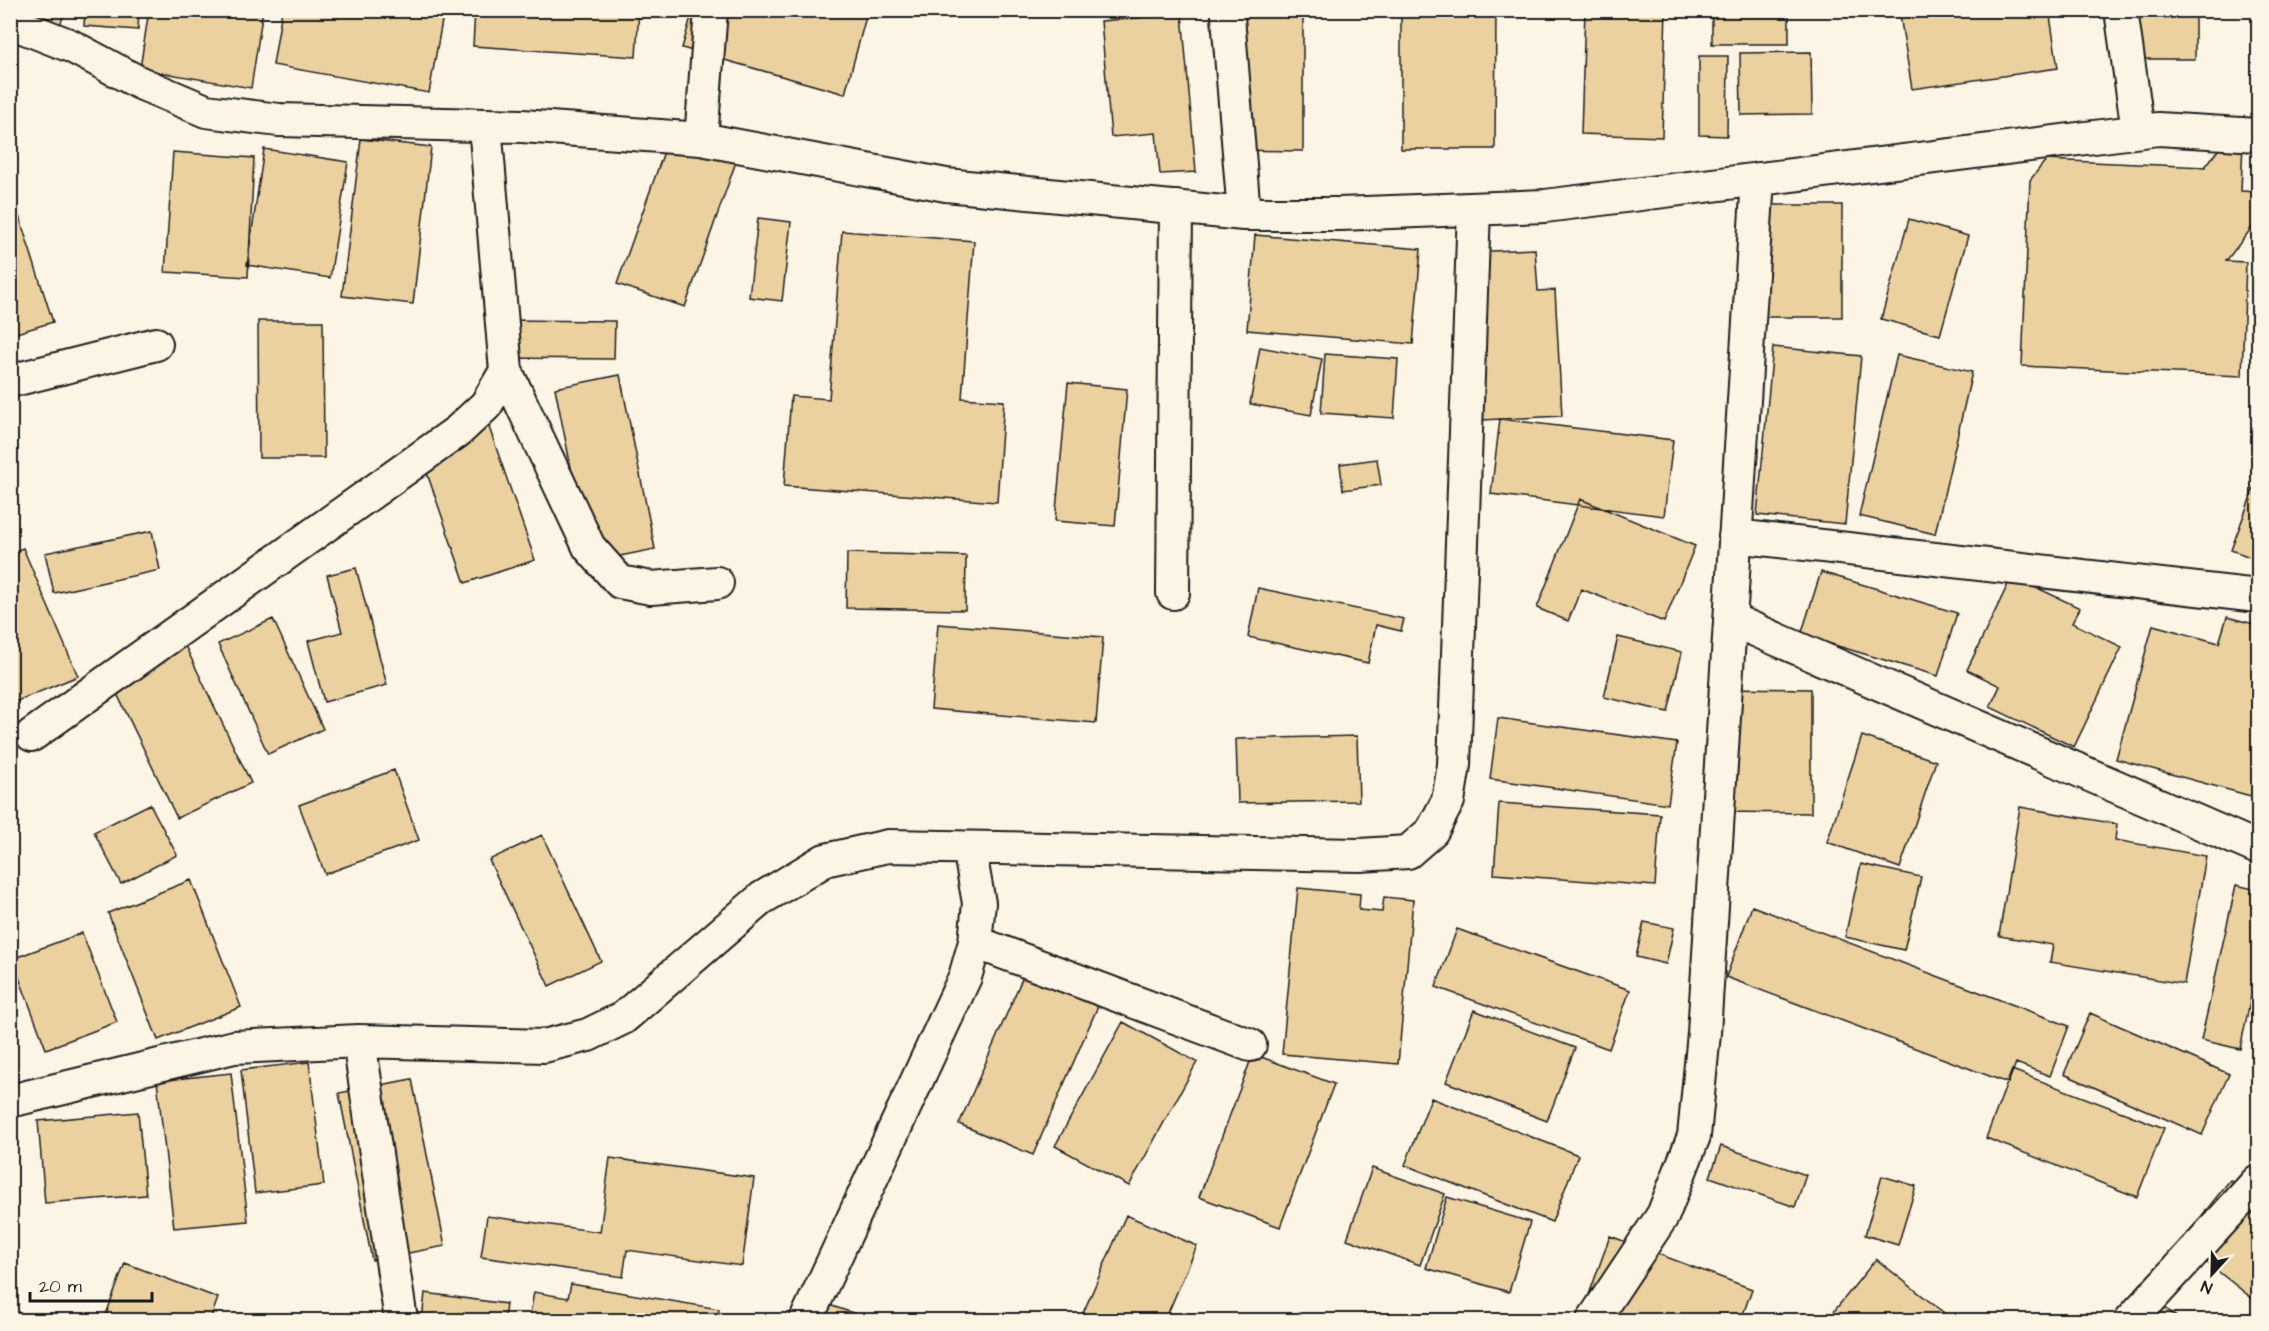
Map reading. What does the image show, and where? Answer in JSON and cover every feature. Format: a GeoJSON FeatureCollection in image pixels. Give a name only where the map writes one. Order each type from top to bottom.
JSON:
{"type":"FeatureCollection","features":[{"type":"Feature","properties":{"kind":"street"},"geometry":{"type":"LineString","coordinates":[[701,139],[711,10]]}},
{"type":"Feature","properties":{"kind":"street"},"geometry":{"type":"LineString","coordinates":[[1229,10],[1244,214]]}},
{"type":"Feature","properties":{"kind":"street"},"geometry":{"type":"LineString","coordinates":[[2121,10],[2138,131]]}},
{"type":"Feature","properties":{"kind":"street"},"geometry":{"type":"LineString","coordinates":[[10,22],[71,46],[140,83],[206,111],[279,120],[485,125],[701,139],[946,185],[1244,214],[1340,214],[1545,206],[2158,129],[2259,135]]}},
{"type":"Feature","properties":{"kind":"street"},"geometry":{"type":"LineString","coordinates":[[485,125],[506,371],[589,547],[620,582],[651,588],[717,583]]}},
{"type":"Feature","properties":{"kind":"street"},"geometry":{"type":"LineString","coordinates":[[1593,1320],[1663,1215],[1694,1136],[1704,1033],[1758,179]]}},
{"type":"Feature","properties":{"kind":"street"},"geometry":{"type":"LineString","coordinates":[[1173,593],[1176,207]]}},
{"type":"Feature","properties":{"kind":"street"},"geometry":{"type":"LineString","coordinates":[[10,1101],[234,1047],[359,1041],[544,1046],[588,1035],[623,1018],[762,898],[825,860],[888,846],[1360,855],[1408,852],[1432,831],[1448,801],[1454,765],[1474,209]]}},
{"type":"Feature","properties":{"kind":"street"},"geometry":{"type":"LineString","coordinates":[[10,381],[156,344]]}},
{"type":"Feature","properties":{"kind":"street"},"geometry":{"type":"LineString","coordinates":[[32,735],[458,431],[486,405],[506,371]]}},
{"type":"Feature","properties":{"kind":"street"},"geometry":{"type":"LineString","coordinates":[[1736,536],[2259,597]]}},
{"type":"Feature","properties":{"kind":"street"},"geometry":{"type":"LineString","coordinates":[[1730,619],[2259,848]]}},
{"type":"Feature","properties":{"kind":"street"},"geometry":{"type":"LineString","coordinates":[[806,1320],[965,977],[975,942],[979,903],[969,848]]}},
{"type":"Feature","properties":{"kind":"street"},"geometry":{"type":"LineString","coordinates":[[975,942],[1250,1045]]}},
{"type":"Feature","properties":{"kind":"street"},"geometry":{"type":"LineString","coordinates":[[359,1041],[401,1320]]}},
{"type":"Feature","properties":{"kind":"street"},"geometry":{"type":"LineString","coordinates":[[2131,1320],[2259,1181]]}},
{"type":"Feature","properties":{"kind":"building"},"geometry":{"type":"Polygon","coordinates":[[[19,10],[66,10],[59,27],[19,10]]]}},
{"type":"Feature","properties":{"kind":"building"},"geometry":{"type":"Polygon","coordinates":[[[85,10],[139,10],[138,30],[84,26],[85,10]]]}},
{"type":"Feature","properties":{"kind":"building"},"geometry":{"type":"Polygon","coordinates":[[[149,10],[263,10],[251,88],[140,69],[149,10]]]}},
{"type":"Feature","properties":{"kind":"building"},"geometry":{"type":"Polygon","coordinates":[[[282,10],[444,10],[429,93],[273,65],[282,10]]]}},
{"type":"Feature","properties":{"kind":"building"},"geometry":{"type":"Polygon","coordinates":[[[475,10],[639,10],[636,57],[473,46],[475,10]]]}},
{"type":"Feature","properties":{"kind":"building"},"geometry":{"type":"Polygon","coordinates":[[[693,10],[859,10],[867,13],[845,94],[682,48],[693,10]]]}},
{"type":"Feature","properties":{"kind":"building"},"geometry":{"type":"Polygon","coordinates":[[[1223,10],[1303,10],[1303,151],[1223,150],[1223,10]]]}},
{"type":"Feature","properties":{"kind":"building"},"geometry":{"type":"Polygon","coordinates":[[[1401,10],[1496,10],[1495,149],[1401,149],[1401,10]]]}},
{"type":"Feature","properties":{"kind":"building"},"geometry":{"type":"Polygon","coordinates":[[[1585,10],[1666,10],[1662,137],[1581,134],[1585,10]]]}},
{"type":"Feature","properties":{"kind":"building"},"geometry":{"type":"Polygon","coordinates":[[[1712,10],[1789,10],[1789,44],[1712,44],[1712,10]]]}},
{"type":"Feature","properties":{"kind":"building"},"geometry":{"type":"Polygon","coordinates":[[[1927,10],[2049,10],[2058,68],[1912,89],[1900,15],[1927,10]]]}},
{"type":"Feature","properties":{"kind":"building"},"geometry":{"type":"Polygon","coordinates":[[[2122,10],[2195,10],[2195,59],[2123,59],[2122,10]]]}},
{"type":"Feature","properties":{"kind":"building"},"geometry":{"type":"Polygon","coordinates":[[[1182,14],[1196,172],[1160,174],[1156,133],[1111,137],[1101,21],[1182,14]]]}},
{"type":"Feature","properties":{"kind":"building"},"geometry":{"type":"Polygon","coordinates":[[[1811,52],[1812,114],[1741,115],[1740,53],[1811,52]]]}},
{"type":"Feature","properties":{"kind":"building"},"geometry":{"type":"Polygon","coordinates":[[[1699,56],[1728,56],[1727,136],[1699,135],[1699,56]]]}},
{"type":"Feature","properties":{"kind":"building"},"geometry":{"type":"Polygon","coordinates":[[[2244,116],[2241,191],[2258,192],[2258,220],[2226,261],[2246,262],[2242,376],[2022,366],[2030,180],[2046,160],[2205,167],[2244,116]]]}},
{"type":"Feature","properties":{"kind":"building"},"geometry":{"type":"Polygon","coordinates":[[[671,132],[738,156],[685,307],[617,284],[671,132]]]}},
{"type":"Feature","properties":{"kind":"building"},"geometry":{"type":"Polygon","coordinates":[[[361,139],[431,147],[413,304],[342,296],[361,139]]]}},
{"type":"Feature","properties":{"kind":"building"},"geometry":{"type":"Polygon","coordinates":[[[264,149],[348,162],[330,278],[247,265],[264,149]]]}},
{"type":"Feature","properties":{"kind":"building"},"geometry":{"type":"Polygon","coordinates":[[[173,152],[254,158],[248,277],[165,272],[173,152]]]}},
{"type":"Feature","properties":{"kind":"building"},"geometry":{"type":"Polygon","coordinates":[[[10,188],[53,322],[10,335],[10,188]]]}},
{"type":"Feature","properties":{"kind":"building"},"geometry":{"type":"Polygon","coordinates":[[[1758,205],[1842,205],[1842,317],[1759,317],[1758,205]]]}},
{"type":"Feature","properties":{"kind":"building"},"geometry":{"type":"Polygon","coordinates":[[[758,218],[791,222],[782,301],[749,297],[758,218]]]}},
{"type":"Feature","properties":{"kind":"building"},"geometry":{"type":"Polygon","coordinates":[[[1909,219],[1968,236],[1940,335],[1881,319],[1909,219]]]}},
{"type":"Feature","properties":{"kind":"building"},"geometry":{"type":"Polygon","coordinates":[[[842,231],[974,241],[962,398],[1004,401],[997,502],[784,486],[791,396],[829,399],[842,231]]]}},
{"type":"Feature","properties":{"kind":"building"},"geometry":{"type":"Polygon","coordinates":[[[1255,235],[1421,249],[1413,344],[1247,330],[1255,235]]]}},
{"type":"Feature","properties":{"kind":"building"},"geometry":{"type":"Polygon","coordinates":[[[1535,249],[1538,291],[1555,290],[1562,416],[1481,420],[1473,252],[1535,249]]]}},
{"type":"Feature","properties":{"kind":"building"},"geometry":{"type":"Polygon","coordinates":[[[492,320],[615,321],[614,359],[492,358],[492,320]]]}},
{"type":"Feature","properties":{"kind":"building"},"geometry":{"type":"Polygon","coordinates":[[[258,321],[323,321],[324,458],[259,458],[258,321]]]}},
{"type":"Feature","properties":{"kind":"building"},"geometry":{"type":"Polygon","coordinates":[[[1260,347],[1322,359],[1311,415],[1250,404],[1260,347]]]}},
{"type":"Feature","properties":{"kind":"building"},"geometry":{"type":"Polygon","coordinates":[[[1773,347],[1861,356],[1845,524],[1757,515],[1773,347]]]}},
{"type":"Feature","properties":{"kind":"building"},"geometry":{"type":"Polygon","coordinates":[[[1325,354],[1398,359],[1394,418],[1321,413],[1325,354]]]}},
{"type":"Feature","properties":{"kind":"building"},"geometry":{"type":"Polygon","coordinates":[[[1897,355],[1972,372],[1935,534],[1859,516],[1897,355]]]}},
{"type":"Feature","properties":{"kind":"building"},"geometry":{"type":"Polygon","coordinates":[[[620,375],[655,549],[590,562],[555,388],[620,375]]]}},
{"type":"Feature","properties":{"kind":"building"},"geometry":{"type":"Polygon","coordinates":[[[1068,383],[1127,389],[1115,526],[1055,521],[1068,383]]]}},
{"type":"Feature","properties":{"kind":"building"},"geometry":{"type":"Polygon","coordinates":[[[1500,419],[1673,440],[1664,516],[1491,494],[1500,419]]]}},
{"type":"Feature","properties":{"kind":"building"},"geometry":{"type":"Polygon","coordinates":[[[489,427],[535,560],[465,583],[419,450],[489,427]]]}},
{"type":"Feature","properties":{"kind":"building"},"geometry":{"type":"Polygon","coordinates":[[[1377,459],[1381,485],[1343,490],[1340,464],[1377,459]]]}},
{"type":"Feature","properties":{"kind":"building"},"geometry":{"type":"Polygon","coordinates":[[[2258,477],[2258,560],[2231,550],[2258,477]]]}},
{"type":"Feature","properties":{"kind":"building"},"geometry":{"type":"Polygon","coordinates":[[[1580,499],[1695,546],[1664,622],[1581,589],[1568,621],[1537,608],[1580,499]]]}},
{"type":"Feature","properties":{"kind":"building"},"geometry":{"type":"Polygon","coordinates":[[[152,531],[160,570],[54,593],[45,553],[152,531]]]}},
{"type":"Feature","properties":{"kind":"building"},"geometry":{"type":"Polygon","coordinates":[[[23,548],[78,676],[10,704],[10,553],[23,548]]]}},
{"type":"Feature","properties":{"kind":"building"},"geometry":{"type":"Polygon","coordinates":[[[847,553],[966,556],[965,610],[846,608],[847,553]]]}},
{"type":"Feature","properties":{"kind":"building"},"geometry":{"type":"Polygon","coordinates":[[[356,568],[387,685],[324,702],[308,641],[342,632],[327,575],[356,568]]]}},
{"type":"Feature","properties":{"kind":"building"},"geometry":{"type":"Polygon","coordinates":[[[1821,572],[1957,613],[1938,676],[1801,635],[1821,572]]]}},
{"type":"Feature","properties":{"kind":"building"},"geometry":{"type":"Polygon","coordinates":[[[2012,576],[2080,608],[2072,623],[2122,647],[2074,747],[1990,707],[2000,686],[1967,670],[2012,576]]]}},
{"type":"Feature","properties":{"kind":"building"},"geometry":{"type":"Polygon","coordinates":[[[1258,588],[1404,619],[1401,631],[1376,625],[1368,663],[1248,637],[1258,588]]]}},
{"type":"Feature","properties":{"kind":"building"},"geometry":{"type":"Polygon","coordinates":[[[2227,617],[2258,625],[2258,798],[2116,759],[2153,625],[2219,643],[2227,617]]]}},
{"type":"Feature","properties":{"kind":"building"},"geometry":{"type":"Polygon","coordinates":[[[273,619],[323,729],[268,754],[218,644],[273,619]]]}},
{"type":"Feature","properties":{"kind":"building"},"geometry":{"type":"Polygon","coordinates":[[[938,624],[1103,637],[1096,723],[931,709],[938,624]]]}},
{"type":"Feature","properties":{"kind":"building"},"geometry":{"type":"Polygon","coordinates":[[[181,637],[251,783],[177,818],[107,673],[181,637]]]}},
{"type":"Feature","properties":{"kind":"building"},"geometry":{"type":"Polygon","coordinates":[[[1618,637],[1682,652],[1668,712],[1604,697],[1618,637]]]}},
{"type":"Feature","properties":{"kind":"building"},"geometry":{"type":"Polygon","coordinates":[[[1721,688],[1811,689],[1811,813],[1721,812],[1721,688]]]}},
{"type":"Feature","properties":{"kind":"building"},"geometry":{"type":"Polygon","coordinates":[[[1498,718],[1677,743],[1668,804],[1490,779],[1498,718]]]}},
{"type":"Feature","properties":{"kind":"building"},"geometry":{"type":"Polygon","coordinates":[[[1357,736],[1359,801],[1238,803],[1236,739],[1357,736]]]}},
{"type":"Feature","properties":{"kind":"building"},"geometry":{"type":"Polygon","coordinates":[[[1862,736],[1936,761],[1900,868],[1827,842],[1862,736]]]}},
{"type":"Feature","properties":{"kind":"building"},"geometry":{"type":"Polygon","coordinates":[[[394,770],[419,840],[325,874],[299,805],[394,770]]]}},
{"type":"Feature","properties":{"kind":"building"},"geometry":{"type":"Polygon","coordinates":[[[1499,803],[1660,814],[1655,886],[1494,874],[1499,803]]]}},
{"type":"Feature","properties":{"kind":"building"},"geometry":{"type":"Polygon","coordinates":[[[150,804],[177,855],[121,884],[94,832],[150,804]]]}},
{"type":"Feature","properties":{"kind":"building"},"geometry":{"type":"Polygon","coordinates":[[[2020,807],[2117,824],[2115,840],[2206,856],[2184,984],[2050,962],[2053,945],[1999,936],[2020,807]]]}},
{"type":"Feature","properties":{"kind":"building"},"geometry":{"type":"Polygon","coordinates":[[[542,835],[601,961],[549,986],[489,860],[542,835]]]}},
{"type":"Feature","properties":{"kind":"building"},"geometry":{"type":"Polygon","coordinates":[[[1861,864],[1921,877],[1904,950],[1845,937],[1861,864]]]}},
{"type":"Feature","properties":{"kind":"building"},"geometry":{"type":"Polygon","coordinates":[[[191,880],[241,1007],[158,1040],[108,913],[191,880]]]}},
{"type":"Feature","properties":{"kind":"building"},"geometry":{"type":"Polygon","coordinates":[[[2236,885],[2258,890],[2258,964],[2240,1049],[2201,1040],[2236,885]]]}},
{"type":"Feature","properties":{"kind":"building"},"geometry":{"type":"Polygon","coordinates":[[[1298,888],[1360,894],[1359,910],[1382,912],[1384,897],[1413,900],[1398,1064],[1282,1054],[1298,888]]]}},
{"type":"Feature","properties":{"kind":"building"},"geometry":{"type":"Polygon","coordinates":[[[1752,906],[2069,1026],[2050,1076],[2016,1063],[2008,1083],[1726,977],[1752,906]]]}},
{"type":"Feature","properties":{"kind":"building"},"geometry":{"type":"Polygon","coordinates":[[[1644,922],[1674,928],[1666,964],[1636,957],[1644,922]]]}},
{"type":"Feature","properties":{"kind":"building"},"geometry":{"type":"Polygon","coordinates":[[[1457,929],[1630,990],[1609,1049],[1436,987],[1457,929]]]}},
{"type":"Feature","properties":{"kind":"building"},"geometry":{"type":"Polygon","coordinates":[[[82,933],[117,1022],[46,1049],[12,959],[82,933]]]}},
{"type":"Feature","properties":{"kind":"building"},"geometry":{"type":"Polygon","coordinates":[[[1024,974],[1098,1006],[1033,1155],[959,1124],[1024,974]]]}},
{"type":"Feature","properties":{"kind":"building"},"geometry":{"type":"Polygon","coordinates":[[[1474,1010],[1575,1048],[1547,1121],[1446,1082],[1474,1010]]]}},
{"type":"Feature","properties":{"kind":"building"},"geometry":{"type":"Polygon","coordinates":[[[2090,1013],[2229,1074],[2202,1135],[2064,1074],[2090,1013]]]}},
{"type":"Feature","properties":{"kind":"building"},"geometry":{"type":"Polygon","coordinates":[[[1123,1022],[1197,1062],[1129,1186],[1055,1146],[1123,1022]]]}},
{"type":"Feature","properties":{"kind":"building"},"geometry":{"type":"Polygon","coordinates":[[[1253,1054],[1334,1084],[1280,1227],[1199,1197],[1253,1054]]]}},
{"type":"Feature","properties":{"kind":"building"},"geometry":{"type":"Polygon","coordinates":[[[309,1062],[324,1185],[255,1193],[241,1070],[309,1062]]]}},
{"type":"Feature","properties":{"kind":"building"},"geometry":{"type":"Polygon","coordinates":[[[2012,1070],[2164,1128],[2137,1197],[1986,1138],[2012,1070]]]}},
{"type":"Feature","properties":{"kind":"building"},"geometry":{"type":"Polygon","coordinates":[[[231,1073],[248,1221],[174,1228],[157,1081],[231,1073]]]}},
{"type":"Feature","properties":{"kind":"building"},"geometry":{"type":"Polygon","coordinates":[[[412,1079],[445,1246],[372,1260],[339,1093],[412,1079]]]}},
{"type":"Feature","properties":{"kind":"building"},"geometry":{"type":"Polygon","coordinates":[[[1431,1098],[1578,1155],[1552,1222],[1405,1165],[1431,1098]]]}},
{"type":"Feature","properties":{"kind":"building"},"geometry":{"type":"Polygon","coordinates":[[[138,1112],[146,1195],[45,1203],[38,1121],[138,1112]]]}},
{"type":"Feature","properties":{"kind":"building"},"geometry":{"type":"Polygon","coordinates":[[[1721,1146],[1806,1175],[1795,1207],[1710,1177],[1721,1146]]]}},
{"type":"Feature","properties":{"kind":"building"},"geometry":{"type":"Polygon","coordinates":[[[610,1158],[754,1178],[742,1266],[627,1250],[623,1277],[481,1257],[487,1216],[600,1232],[610,1158]]]}},
{"type":"Feature","properties":{"kind":"building"},"geometry":{"type":"Polygon","coordinates":[[[1372,1168],[1445,1194],[1420,1265],[1347,1239],[1372,1168]]]}},
{"type":"Feature","properties":{"kind":"building"},"geometry":{"type":"Polygon","coordinates":[[[1882,1176],[1916,1186],[1898,1245],[1865,1235],[1882,1176]]]}},
{"type":"Feature","properties":{"kind":"building"},"geometry":{"type":"Polygon","coordinates":[[[2230,1180],[2258,1203],[2258,1303],[2181,1242],[2230,1180]]]}},
{"type":"Feature","properties":{"kind":"building"},"geometry":{"type":"Polygon","coordinates":[[[1447,1197],[1530,1222],[1509,1292],[1426,1268],[1447,1197]]]}},
{"type":"Feature","properties":{"kind":"building"},"geometry":{"type":"Polygon","coordinates":[[[1126,1215],[1197,1246],[1165,1320],[1080,1320],[1126,1215]]]}},
{"type":"Feature","properties":{"kind":"building"},"geometry":{"type":"Polygon","coordinates":[[[1610,1236],[1752,1289],[1741,1320],[1633,1320],[1586,1303],[1610,1236]]]}},
{"type":"Feature","properties":{"kind":"building"},"geometry":{"type":"Polygon","coordinates":[[[1876,1259],[1953,1320],[1827,1320],[1876,1259]]]}},
{"type":"Feature","properties":{"kind":"building"},"geometry":{"type":"Polygon","coordinates":[[[125,1263],[218,1298],[210,1320],[104,1320],[125,1263]]]}},
{"type":"Feature","properties":{"kind":"building"},"geometry":{"type":"Polygon","coordinates":[[[571,1284],[719,1309],[717,1320],[529,1320],[534,1292],[568,1298],[571,1284]]]}},
{"type":"Feature","properties":{"kind":"building"},"geometry":{"type":"Polygon","coordinates":[[[425,1293],[506,1304],[504,1320],[422,1320],[425,1293]]]}},
{"type":"Feature","properties":{"kind":"building"},"geometry":{"type":"Polygon","coordinates":[[[2156,1300],[2180,1320],[2138,1320],[2156,1300]]]}},
{"type":"Feature","properties":{"kind":"building"},"geometry":{"type":"Polygon","coordinates":[[[820,1302],[874,1320],[814,1320],[820,1302]]]}}]}
